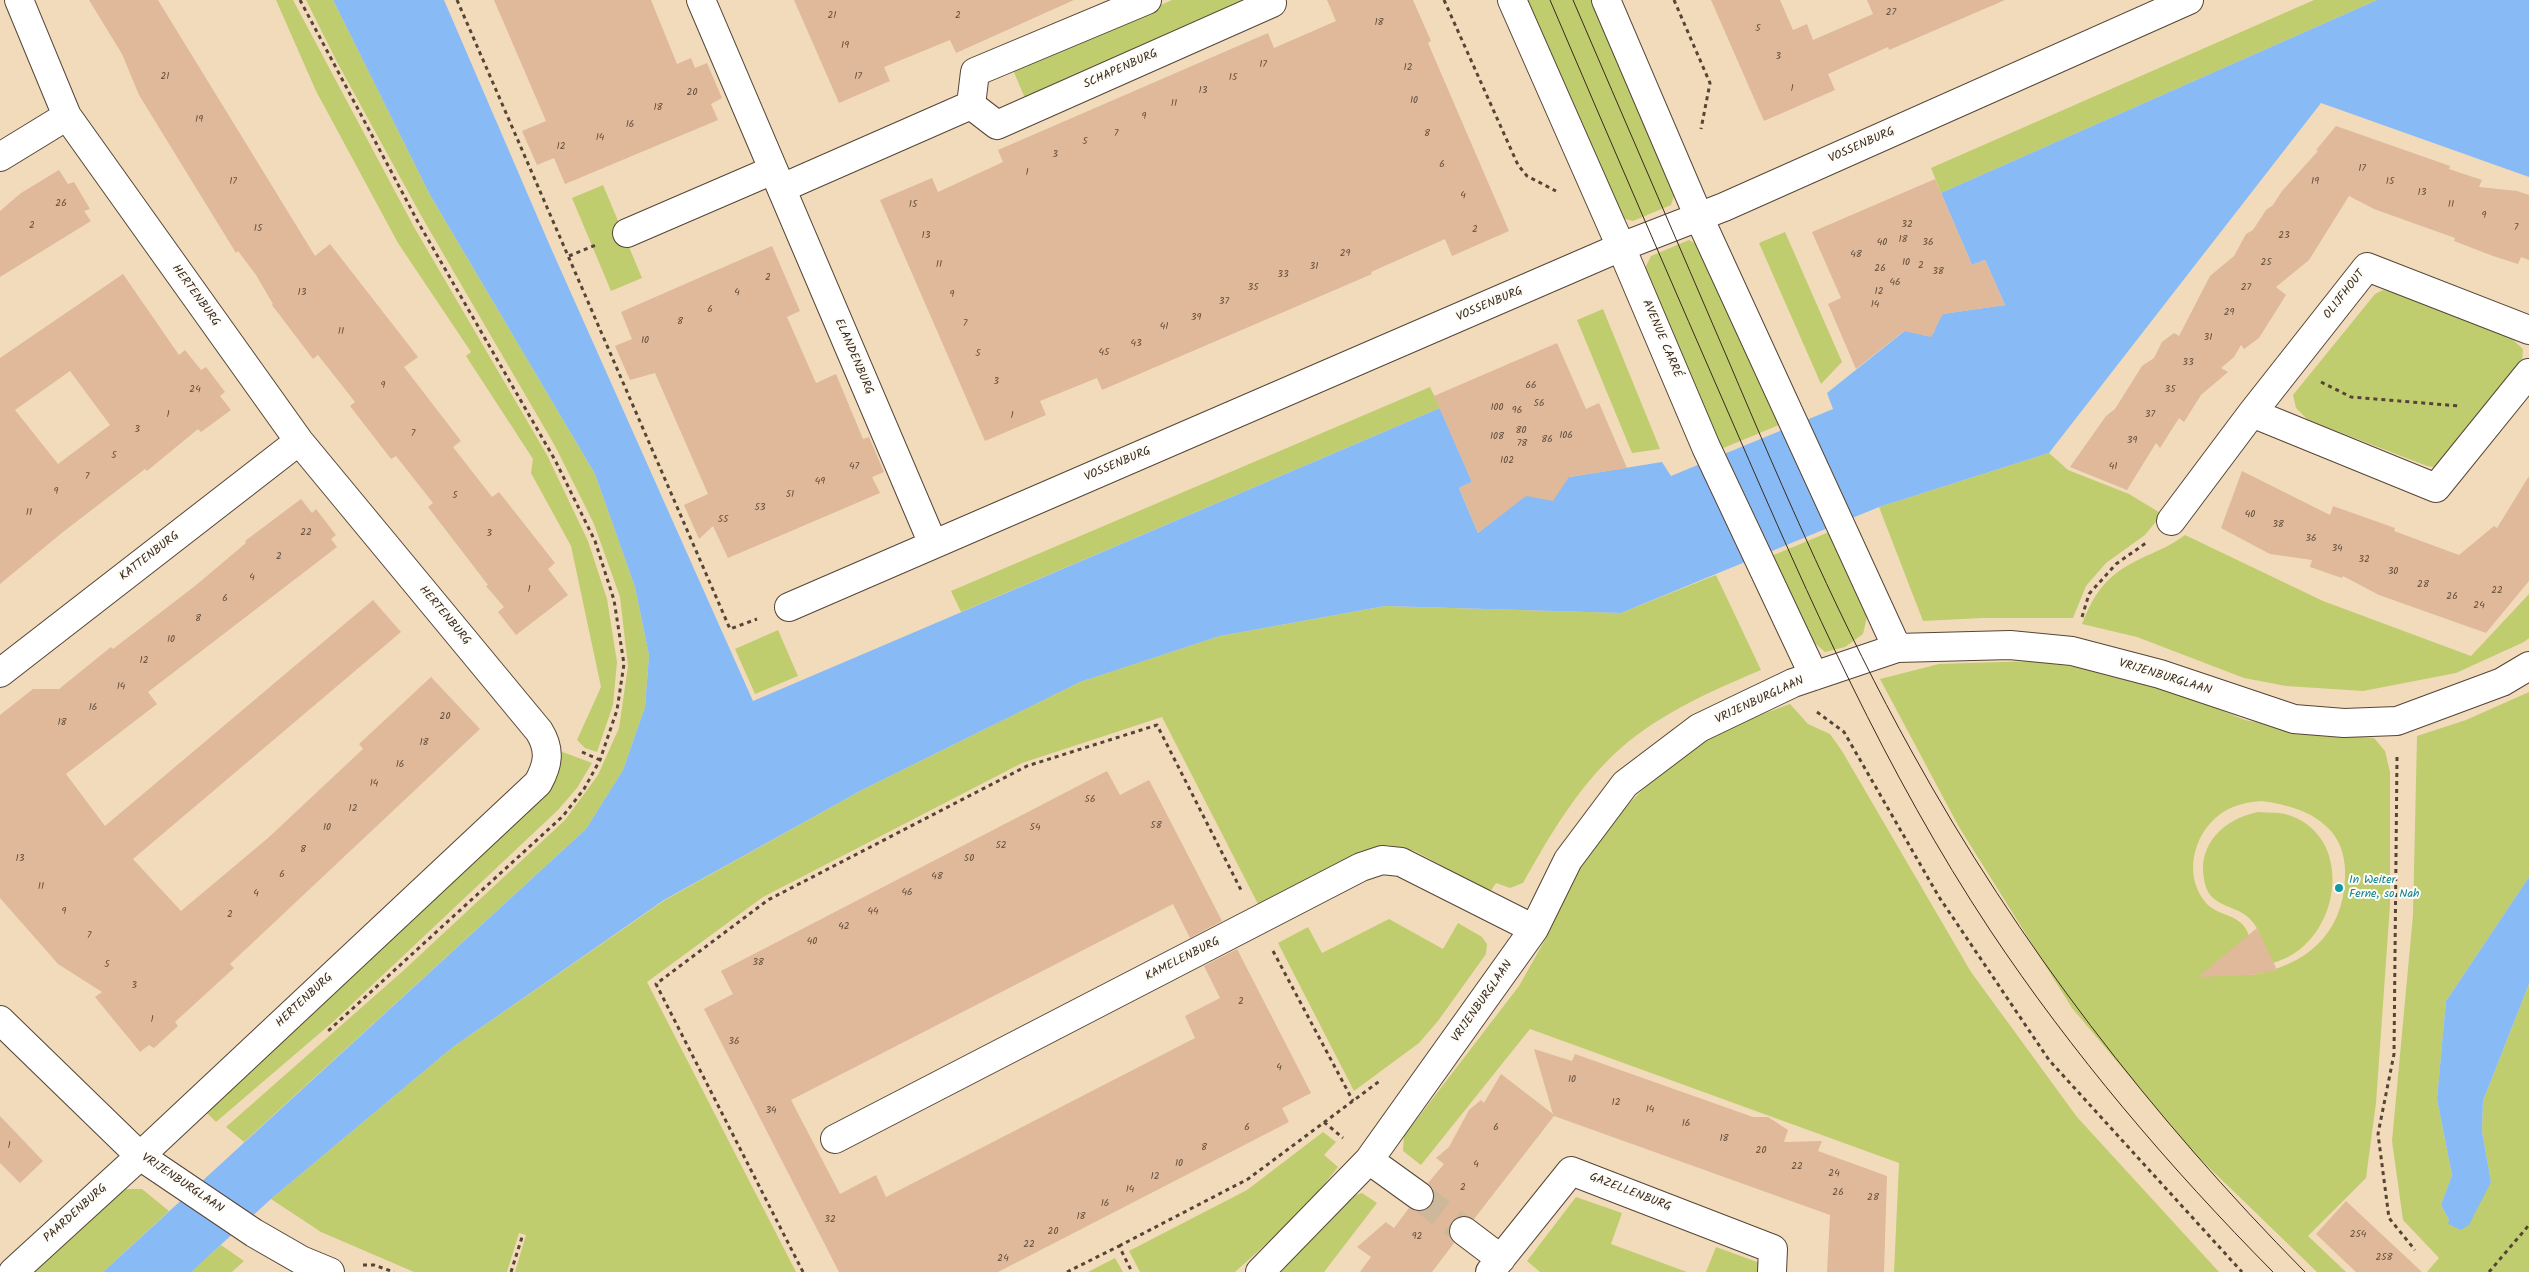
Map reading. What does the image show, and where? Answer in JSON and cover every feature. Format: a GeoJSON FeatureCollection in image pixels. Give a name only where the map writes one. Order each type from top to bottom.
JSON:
{"type":"FeatureCollection","features":[{"type":"Feature","properties":{"kind":"street","name":"HERTENBURG"},"geometry":{"type":"LineString","coordinates":[[20,0],[67,116],[299,441],[540,732],[547,744],[547,767],[538,783],[140,1156]]}},
{"type":"Feature","properties":{"kind":"street","name":"ELANDENBURG"},"geometry":{"type":"LineString","coordinates":[[701,0],[933,544]]}},
{"type":"Feature","properties":{"kind":"street"},"geometry":{"type":"LineString","coordinates":[[628,234],[971,105],[974,72],[1147,0]]}},
{"type":"Feature","properties":{"kind":"street","name":"AVENUE CARRÉ"},"geometry":{"type":"LineString","coordinates":[[1512,0],[1622,247],[1706,447],[1759,561],[1803,680]]}},
{"type":"Feature","properties":{"kind":"street"},"geometry":{"type":"LineString","coordinates":[[1606,0],[1698,215],[1897,648]]}},
{"type":"Feature","properties":{"kind":"street","name":"VOSSENBURG"},"geometry":{"type":"LineString","coordinates":[[789,607],[1622,247],[1763,190],[2189,0]]}},
{"type":"Feature","properties":{"kind":"street","name":"SCHAPENBURG"},"geometry":{"type":"LineString","coordinates":[[971,105],[997,125],[1274,1]]}},
{"type":"Feature","properties":{"kind":"street"},"geometry":{"type":"LineString","coordinates":[[0,157],[67,116]]}},
{"type":"Feature","properties":{"kind":"street","name":"OLIJFHOUT"},"geometry":{"type":"LineString","coordinates":[[2171,520],[2252,412],[2367,267],[2529,330]]}},
{"type":"Feature","properties":{"kind":"street"},"geometry":{"type":"LineString","coordinates":[[2252,412],[2436,488],[2529,373]]}},
{"type":"Feature","properties":{"kind":"street","name":"KATTENBURG"},"geometry":{"type":"LineString","coordinates":[[0,673],[299,441]]}},
{"type":"Feature","properties":{"kind":"street","name":"VRIJENBURGLAAN"},"geometry":{"type":"LineString","coordinates":[[1260,1272],[1369,1160],[1534,929],[1568,860],[1625,784],[1699,728],[1803,680],[1897,648],[2010,645],[2072,651],[2160,674],[2294,719],[2344,723],[2397,721],[2502,682],[2529,666]]}},
{"type":"Feature","properties":{"kind":"street","name":"KAMELENBURG"},"geometry":{"type":"LineString","coordinates":[[835,1139],[1361,867],[1382,860],[1401,862],[1534,929]]}},
{"type":"Feature","properties":{"kind":"street","name":"VRIJENBURGLAAN"},"geometry":{"type":"LineString","coordinates":[[0,1020],[140,1156],[176,1178],[254,1233],[319,1270]]}},
{"type":"Feature","properties":{"kind":"street","name":"PAARDENBURG"},"geometry":{"type":"LineString","coordinates":[[13,1272],[140,1156]]}},
{"type":"Feature","properties":{"kind":"street"},"geometry":{"type":"LineString","coordinates":[[1369,1160],[1419,1196]]}},
{"type":"Feature","properties":{"kind":"street","name":"GAZELLENBURG"},"geometry":{"type":"LineString","coordinates":[[1464,1231],[1496,1266],[1571,1171],[1773,1249],[1772,1272]]}},
{"type":"Feature","properties":{"kind":"path"},"geometry":{"type":"LineString","coordinates":[[457,0],[730,630]]}},
{"type":"Feature","properties":{"kind":"path"},"geometry":{"type":"LineString","coordinates":[[1444,0],[1518,165],[1527,176],[1558,192]]}},
{"type":"Feature","properties":{"kind":"path"},"geometry":{"type":"LineString","coordinates":[[569,256],[592,246]]}},
{"type":"Feature","properties":{"kind":"path"},"geometry":{"type":"LineString","coordinates":[[2291,363],[2317,380],[2351,397],[2454,405],[2476,412],[2491,420]]}},
{"type":"Feature","properties":{"kind":"path"},"geometry":{"type":"LineString","coordinates":[[2072,651],[2089,594],[2116,564],[2154,537],[2171,520]]}},
{"type":"Feature","properties":{"kind":"path"},"geometry":{"type":"LineString","coordinates":[[1803,680],[1808,705],[1844,732],[1939,897],[2049,1060],[2242,1272]]}},
{"type":"Feature","properties":{"kind":"path"},"geometry":{"type":"LineString","coordinates":[[2397,721],[2394,1054],[2378,1134],[2389,1218],[2416,1250]]}},
{"type":"Feature","properties":{"kind":"path"},"geometry":{"type":"LineString","coordinates":[[803,1272],[656,984],[768,900],[1027,766],[1157,724],[1257,921],[1353,1101]]}},
{"type":"Feature","properties":{"kind":"path"},"geometry":{"type":"LineString","coordinates":[[584,753],[600,760]]}},
{"type":"Feature","properties":{"kind":"path"},"geometry":{"type":"LineString","coordinates":[[1068,1272],[1248,1179],[1384,1078]]}},
{"type":"Feature","properties":{"kind":"path"},"geometry":{"type":"LineString","coordinates":[[2489,1272],[2529,1226]]}},
{"type":"Feature","properties":{"kind":"path"},"geometry":{"type":"LineString","coordinates":[[511,1272],[523,1234]]}},
{"type":"Feature","properties":{"kind":"path"},"geometry":{"type":"LineString","coordinates":[[1119,1246],[1132,1272]]}},
{"type":"Feature","properties":{"kind":"green space"},"geometry":{"type":"Polygon","coordinates":[[[276,0],[293,0],[414,227],[547,455],[588,541],[607,599],[617,662],[613,705],[597,752],[585,748],[577,740],[601,687],[571,546],[531,473],[533,459],[466,356],[471,352],[398,243],[316,91],[276,0]]]}},
{"type":"Feature","properties":{"kind":"green space"},"geometry":{"type":"Polygon","coordinates":[[[306,0],[333,0],[430,195],[595,474],[635,587],[649,655],[645,707],[623,770],[586,829],[244,1142],[226,1127],[404,970],[565,820],[598,775],[619,728],[628,666],[620,597],[594,524],[555,446],[423,219],[337,62],[306,0]]]}},
{"type":"Feature","properties":{"kind":"green space"},"geometry":{"type":"Polygon","coordinates":[[[1172,0],[1254,0],[1027,103],[1013,70],[1172,0]]]}},
{"type":"Feature","properties":{"kind":"green space"},"geometry":{"type":"Polygon","coordinates":[[[1526,0],[1593,0],[1675,193],[1671,205],[1633,221],[1622,218],[1526,0]]]}},
{"type":"Feature","properties":{"kind":"green space"},"geometry":{"type":"Polygon","coordinates":[[[2314,0],[2377,0],[1941,193],[1931,168],[2314,0]]]}},
{"type":"Feature","properties":{"kind":"green space"},"geometry":{"type":"Polygon","coordinates":[[[603,185],[642,278],[611,291],[572,198],[603,185]]]}},
{"type":"Feature","properties":{"kind":"green space"},"geometry":{"type":"Polygon","coordinates":[[[1785,232],[1842,362],[1821,384],[1759,243],[1785,232]]]}},
{"type":"Feature","properties":{"kind":"green space"},"geometry":{"type":"Polygon","coordinates":[[[1689,240],[1702,247],[1779,425],[1721,449],[1644,270],[1651,256],[1689,240]]]}},
{"type":"Feature","properties":{"kind":"green space"},"geometry":{"type":"Polygon","coordinates":[[[2383,290],[2395,292],[2512,339],[2523,349],[2522,363],[2439,468],[2427,466],[2308,420],[2296,408],[2293,395],[2375,294],[2383,290]]]}},
{"type":"Feature","properties":{"kind":"green space"},"geometry":{"type":"Polygon","coordinates":[[[1603,309],[1660,449],[1632,453],[1577,320],[1603,309]]]}},
{"type":"Feature","properties":{"kind":"green space"},"geometry":{"type":"Polygon","coordinates":[[[1430,387],[1440,408],[961,612],[951,591],[1430,387]]]}},
{"type":"Feature","properties":{"kind":"green space"},"geometry":{"type":"Polygon","coordinates":[[[2049,453],[2068,470],[2129,494],[2162,514],[2145,535],[2106,563],[2086,586],[2073,618],[1983,618],[1923,621],[1879,507],[2049,453]]]}},
{"type":"Feature","properties":{"kind":"green space"},"geometry":{"type":"Polygon","coordinates":[[[1829,532],[1868,612],[1863,634],[1845,647],[1825,652],[1808,637],[1769,557],[1829,532]]]}},
{"type":"Feature","properties":{"kind":"green space"},"geometry":{"type":"Polygon","coordinates":[[[2185,535],[2323,601],[2471,656],[2529,594],[2529,638],[2456,673],[2363,691],[2286,686],[2244,678],[2137,637],[2082,624],[2097,593],[2119,571],[2185,535]]]}},
{"type":"Feature","properties":{"kind":"green space"},"geometry":{"type":"Polygon","coordinates":[[[1716,575],[1761,670],[1706,694],[1670,713],[1621,748],[1592,778],[1566,811],[1523,883],[1510,888],[1496,883],[1490,892],[1415,851],[1387,845],[1361,851],[1258,904],[1162,717],[1022,763],[763,897],[647,982],[796,1272],[515,1272],[526,1235],[519,1233],[507,1272],[414,1272],[321,1232],[271,1199],[453,1047],[665,900],[862,790],[1080,682],[1220,636],[1385,606],[1621,613],[1716,575]]]}},
{"type":"Feature","properties":{"kind":"green space"},"geometry":{"type":"Polygon","coordinates":[[[778,630],[798,676],[755,694],[735,649],[778,630]]]}},
{"type":"Feature","properties":{"kind":"green space"},"geometry":{"type":"Polygon","coordinates":[[[2034,661],[2110,672],[2174,691],[2245,720],[2305,732],[2374,738],[2385,751],[2390,772],[2390,905],[2376,1103],[2366,1178],[2308,1236],[2346,1272],[2317,1272],[2194,1153],[2072,1008],[1959,827],[1880,679],[1939,664],[2034,661]],[[2262,801],[2245,803],[2234,806],[2219,815],[2203,833],[2194,856],[2193,869],[2195,881],[2206,903],[2240,922],[2250,937],[2251,975],[2270,971],[2288,964],[2318,944],[2329,931],[2337,916],[2343,898],[2345,865],[2341,847],[2335,836],[2316,818],[2300,810],[2262,801]]]}},
{"type":"Feature","properties":{"kind":"green space"},"geometry":{"type":"Polygon","coordinates":[[[2529,692],[2529,877],[2446,1001],[2437,1099],[2452,1175],[2441,1205],[2449,1220],[2491,1182],[2482,1131],[2483,1101],[2529,984],[2529,1272],[2427,1272],[2439,1258],[2403,1220],[2392,1141],[2413,915],[2417,736],[2466,720],[2529,692]]]}},
{"type":"Feature","properties":{"kind":"green space"},"geometry":{"type":"Polygon","coordinates":[[[1790,704],[1808,724],[1830,734],[1842,751],[1971,972],[2077,1117],[2219,1272],[1894,1272],[1899,1163],[1530,1029],[1421,1165],[1403,1151],[1404,1136],[1519,986],[1546,938],[1578,869],[1610,823],[1657,775],[1715,732],[1790,704]]]}},
{"type":"Feature","properties":{"kind":"green space"},"geometry":{"type":"Polygon","coordinates":[[[560,751],[592,763],[577,788],[558,810],[334,1021],[216,1122],[204,1110],[560,751]]]}},
{"type":"Feature","properties":{"kind":"green space"},"geometry":{"type":"Polygon","coordinates":[[[2258,812],[2285,814],[2306,823],[2320,838],[2329,856],[2333,876],[2331,897],[2325,917],[2314,935],[2299,950],[2278,961],[2239,972],[2259,932],[2248,917],[2223,905],[2211,896],[2204,881],[2204,859],[2212,839],[2219,831],[2237,819],[2258,812]]]}},
{"type":"Feature","properties":{"kind":"green space"},"geometry":{"type":"Polygon","coordinates":[[[1389,919],[1443,949],[1458,923],[1482,937],[1487,944],[1486,954],[1438,1021],[1419,1043],[1354,1091],[1278,943],[1308,927],[1322,953],[1389,919]]]}},
{"type":"Feature","properties":{"kind":"green space"},"geometry":{"type":"Polygon","coordinates":[[[1323,1132],[1336,1142],[1324,1155],[1338,1167],[1303,1211],[1235,1272],[1140,1272],[1129,1251],[1247,1190],[1323,1132]]]}},
{"type":"Feature","properties":{"kind":"green space"},"geometry":{"type":"Polygon","coordinates":[[[119,1189],[142,1189],[169,1211],[103,1272],[30,1272],[119,1189]]]}},
{"type":"Feature","properties":{"kind":"green space"},"geometry":{"type":"Polygon","coordinates":[[[1362,1193],[1377,1203],[1324,1272],[1275,1272],[1345,1199],[1362,1193]]]}},
{"type":"Feature","properties":{"kind":"green space"},"geometry":{"type":"Polygon","coordinates":[[[1576,1197],[1622,1213],[1611,1244],[1687,1272],[1540,1272],[1527,1261],[1576,1197]]]}},
{"type":"Feature","properties":{"kind":"green space"},"geometry":{"type":"Polygon","coordinates":[[[221,1245],[244,1261],[232,1272],[190,1272],[221,1245]]]}},
{"type":"Feature","properties":{"kind":"green space"},"geometry":{"type":"Polygon","coordinates":[[[1716,1247],[1760,1263],[1759,1272],[1706,1272],[1716,1247]]]}},
{"type":"Feature","properties":{"kind":"green space"},"geometry":{"type":"Polygon","coordinates":[[[1115,1258],[1123,1272],[1088,1272],[1115,1258]]]}},
{"type":"Feature","properties":{"kind":"water"},"geometry":{"type":"Polygon","coordinates":[[[333,0],[444,0],[550,246],[753,701],[1440,408],[1472,482],[1459,488],[1478,533],[1534,489],[1557,479],[1662,462],[1671,476],[1833,409],[1827,393],[1912,325],[1923,335],[1929,336],[1935,330],[1935,315],[2005,305],[1985,260],[1972,265],[1941,193],[2377,0],[2529,0],[2529,177],[2321,103],[2049,453],[1879,507],[1621,613],[1385,606],[1220,636],[1080,682],[862,790],[664,900],[453,1047],[271,1199],[191,1272],[103,1272],[586,829],[623,770],[645,707],[649,655],[635,587],[595,474],[430,195],[333,0]]]}},
{"type":"Feature","properties":{"kind":"water"},"geometry":{"type":"Polygon","coordinates":[[[2529,877],[2529,984],[2483,1101],[2482,1131],[2491,1182],[2469,1225],[2461,1230],[2448,1224],[2449,1220],[2441,1205],[2452,1175],[2437,1099],[2446,1001],[2529,877]]]}},
{"type":"Feature","properties":{"kind":"building"},"geometry":{"type":"Polygon","coordinates":[[[89,0],[158,0],[315,256],[330,244],[418,357],[404,367],[461,441],[453,447],[492,497],[499,492],[555,563],[548,569],[568,595],[516,635],[498,612],[504,607],[486,586],[488,585],[428,507],[433,503],[396,456],[391,459],[350,406],[355,402],[318,355],[313,359],[272,305],[256,275],[238,251],[236,253],[139,95],[122,54],[89,0]]]}},
{"type":"Feature","properties":{"kind":"building"},"geometry":{"type":"Polygon","coordinates":[[[494,0],[651,0],[677,64],[691,58],[695,68],[707,63],[722,98],[711,104],[718,120],[565,184],[554,158],[537,165],[522,131],[546,121],[494,0]]]}},
{"type":"Feature","properties":{"kind":"building"},"geometry":{"type":"Polygon","coordinates":[[[794,0],[1074,0],[956,53],[950,40],[884,67],[890,81],[839,103],[794,0]]]}},
{"type":"Feature","properties":{"kind":"building"},"geometry":{"type":"Polygon","coordinates":[[[1327,0],[1413,0],[1431,41],[1428,43],[1509,231],[1452,256],[1445,239],[1371,272],[1372,274],[1102,390],[1097,378],[1040,401],[1046,415],[985,441],[880,200],[932,178],[938,192],[1003,162],[998,150],[1268,33],[1274,48],[1336,21],[1327,0]]]}},
{"type":"Feature","properties":{"kind":"building"},"geometry":{"type":"Polygon","coordinates":[[[1711,0],[1780,0],[1793,30],[1807,24],[1813,40],[1873,14],[1867,0],[2005,0],[1889,50],[1888,47],[1828,74],[1835,90],[1764,121],[1711,0]]]}},
{"type":"Feature","properties":{"kind":"building"},"geometry":{"type":"Polygon","coordinates":[[[2336,126],[2450,166],[2449,169],[2482,180],[2479,187],[2517,191],[2529,195],[2529,260],[2521,257],[2518,264],[2493,256],[2454,241],[2455,238],[2374,209],[2349,196],[2309,260],[2276,287],[2286,295],[2259,338],[2244,349],[2241,345],[2234,357],[2221,368],[2228,372],[2201,395],[2184,422],[2179,418],[2160,448],[2156,443],[2127,490],[2070,467],[2106,416],[2115,409],[2142,366],[2154,358],[2162,342],[2174,333],[2179,336],[2210,276],[2234,256],[2246,234],[2253,230],[2266,210],[2273,205],[2282,191],[2318,151],[2316,150],[2336,126]]]}},
{"type":"Feature","properties":{"kind":"building"},"geometry":{"type":"Polygon","coordinates":[[[59,170],[68,184],[74,182],[90,209],[84,211],[91,221],[0,277],[0,211],[21,193],[59,170]]]}},
{"type":"Feature","properties":{"kind":"building"},"geometry":{"type":"Polygon","coordinates":[[[1935,179],[1972,265],[1985,260],[2005,305],[1943,314],[1931,337],[1904,331],[1856,369],[1828,304],[1841,298],[1812,232],[1935,179]]]}},
{"type":"Feature","properties":{"kind":"building"},"geometry":{"type":"Polygon","coordinates":[[[772,246],[800,311],[787,317],[816,383],[836,374],[863,439],[869,437],[884,472],[872,477],[880,493],[728,558],[713,526],[699,539],[684,505],[708,494],[655,373],[630,380],[615,346],[632,339],[621,312],[772,246]]]}},
{"type":"Feature","properties":{"kind":"building"},"geometry":{"type":"Polygon","coordinates":[[[123,274],[179,355],[185,350],[201,370],[206,367],[225,392],[220,396],[231,410],[201,432],[198,429],[147,471],[145,469],[63,532],[0,584],[0,358],[123,274]],[[70,371],[15,410],[58,464],[110,425],[70,371]]]}},
{"type":"Feature","properties":{"kind":"building"},"geometry":{"type":"Polygon","coordinates":[[[1557,343],[1586,409],[1599,403],[1627,468],[1569,477],[1553,501],[1526,496],[1478,533],[1459,488],[1472,482],[1434,396],[1557,343]]]}},
{"type":"Feature","properties":{"kind":"building"},"geometry":{"type":"Polygon","coordinates":[[[2242,471],[2330,515],[2333,506],[2395,528],[2394,531],[2459,555],[2494,526],[2497,528],[2529,476],[2529,581],[2486,633],[2379,595],[2343,576],[2342,578],[2310,567],[2312,560],[2270,554],[2221,528],[2242,471]]]}},
{"type":"Feature","properties":{"kind":"building"},"geometry":{"type":"Polygon","coordinates":[[[301,499],[312,513],[316,509],[336,535],[331,539],[337,547],[148,692],[157,704],[66,774],[105,826],[373,600],[401,632],[133,859],[181,911],[268,838],[363,749],[359,744],[431,677],[480,729],[230,964],[234,968],[175,1022],[178,1026],[154,1048],[149,1045],[140,1052],[95,997],[102,992],[58,964],[0,898],[0,715],[33,689],[59,689],[111,647],[113,649],[195,586],[246,543],[245,541],[301,499]]]}},
{"type":"Feature","properties":{"kind":"building"},"geometry":{"type":"Polygon","coordinates":[[[1107,771],[1120,795],[1149,780],[1222,921],[1190,938],[1173,904],[791,1100],[840,1194],[876,1175],[886,1197],[1195,1038],[1185,1016],[1220,998],[1204,966],[1237,949],[1311,1093],[1282,1108],[1289,1122],[998,1272],[839,1272],[704,1009],[733,994],[721,971],[1107,771]]]}},
{"type":"Feature","properties":{"kind":"building"},"geometry":{"type":"Polygon","coordinates":[[[2257,928],[2277,970],[2251,975],[2198,977],[2257,928]]]}},
{"type":"Feature","properties":{"kind":"building"},"geometry":{"type":"Polygon","coordinates":[[[1534,1049],[1572,1061],[1575,1054],[1753,1117],[1768,1117],[1788,1130],[1784,1142],[1822,1141],[1818,1151],[1887,1176],[1884,1272],[1827,1272],[1830,1215],[1554,1116],[1474,1219],[1465,1216],[1458,1217],[1452,1221],[1448,1230],[1450,1238],[1454,1243],[1432,1272],[1360,1272],[1371,1257],[1357,1247],[1386,1222],[1394,1228],[1409,1208],[1418,1212],[1425,1210],[1431,1205],[1435,1197],[1433,1189],[1428,1183],[1444,1164],[1436,1158],[1449,1147],[1469,1110],[1481,1100],[1484,1103],[1501,1074],[1553,1114],[1534,1049]]]}},
{"type":"Feature","properties":{"kind":"building"},"geometry":{"type":"Polygon","coordinates":[[[0,1116],[43,1161],[20,1183],[0,1163],[0,1116]]]}},
{"type":"Feature","properties":{"kind":"building"},"geometry":{"type":"Polygon","coordinates":[[[2346,1201],[2422,1272],[2356,1272],[2316,1234],[2346,1201]]]}},
{"type":"Feature","properties":{"kind":"tunnel"},"geometry":{"type":"LineString","coordinates":[[1419,1196],[1464,1231]]}},
{"type":"Feature","properties":{"kind":"tram line"},"geometry":{"type":"LineString","coordinates":[[1550,0],[1763,493],[1852,685],[1883,748],[1917,810],[1990,930],[2054,1021],[2159,1150],[2196,1192],[2273,1272]]}},
{"type":"Feature","properties":{"kind":"tram line"},"geometry":{"type":"LineString","coordinates":[[1573,0],[1793,510],[1838,608],[1912,752],[1996,892],[2090,1026],[2194,1152],[2248,1213],[2305,1272]]}},
{"type":"Feature","properties":{"kind":"place","name":"In Weiter Ferne, so Nah"},"geometry":{"type":"Point","coordinates":[2339,888]}}]}
